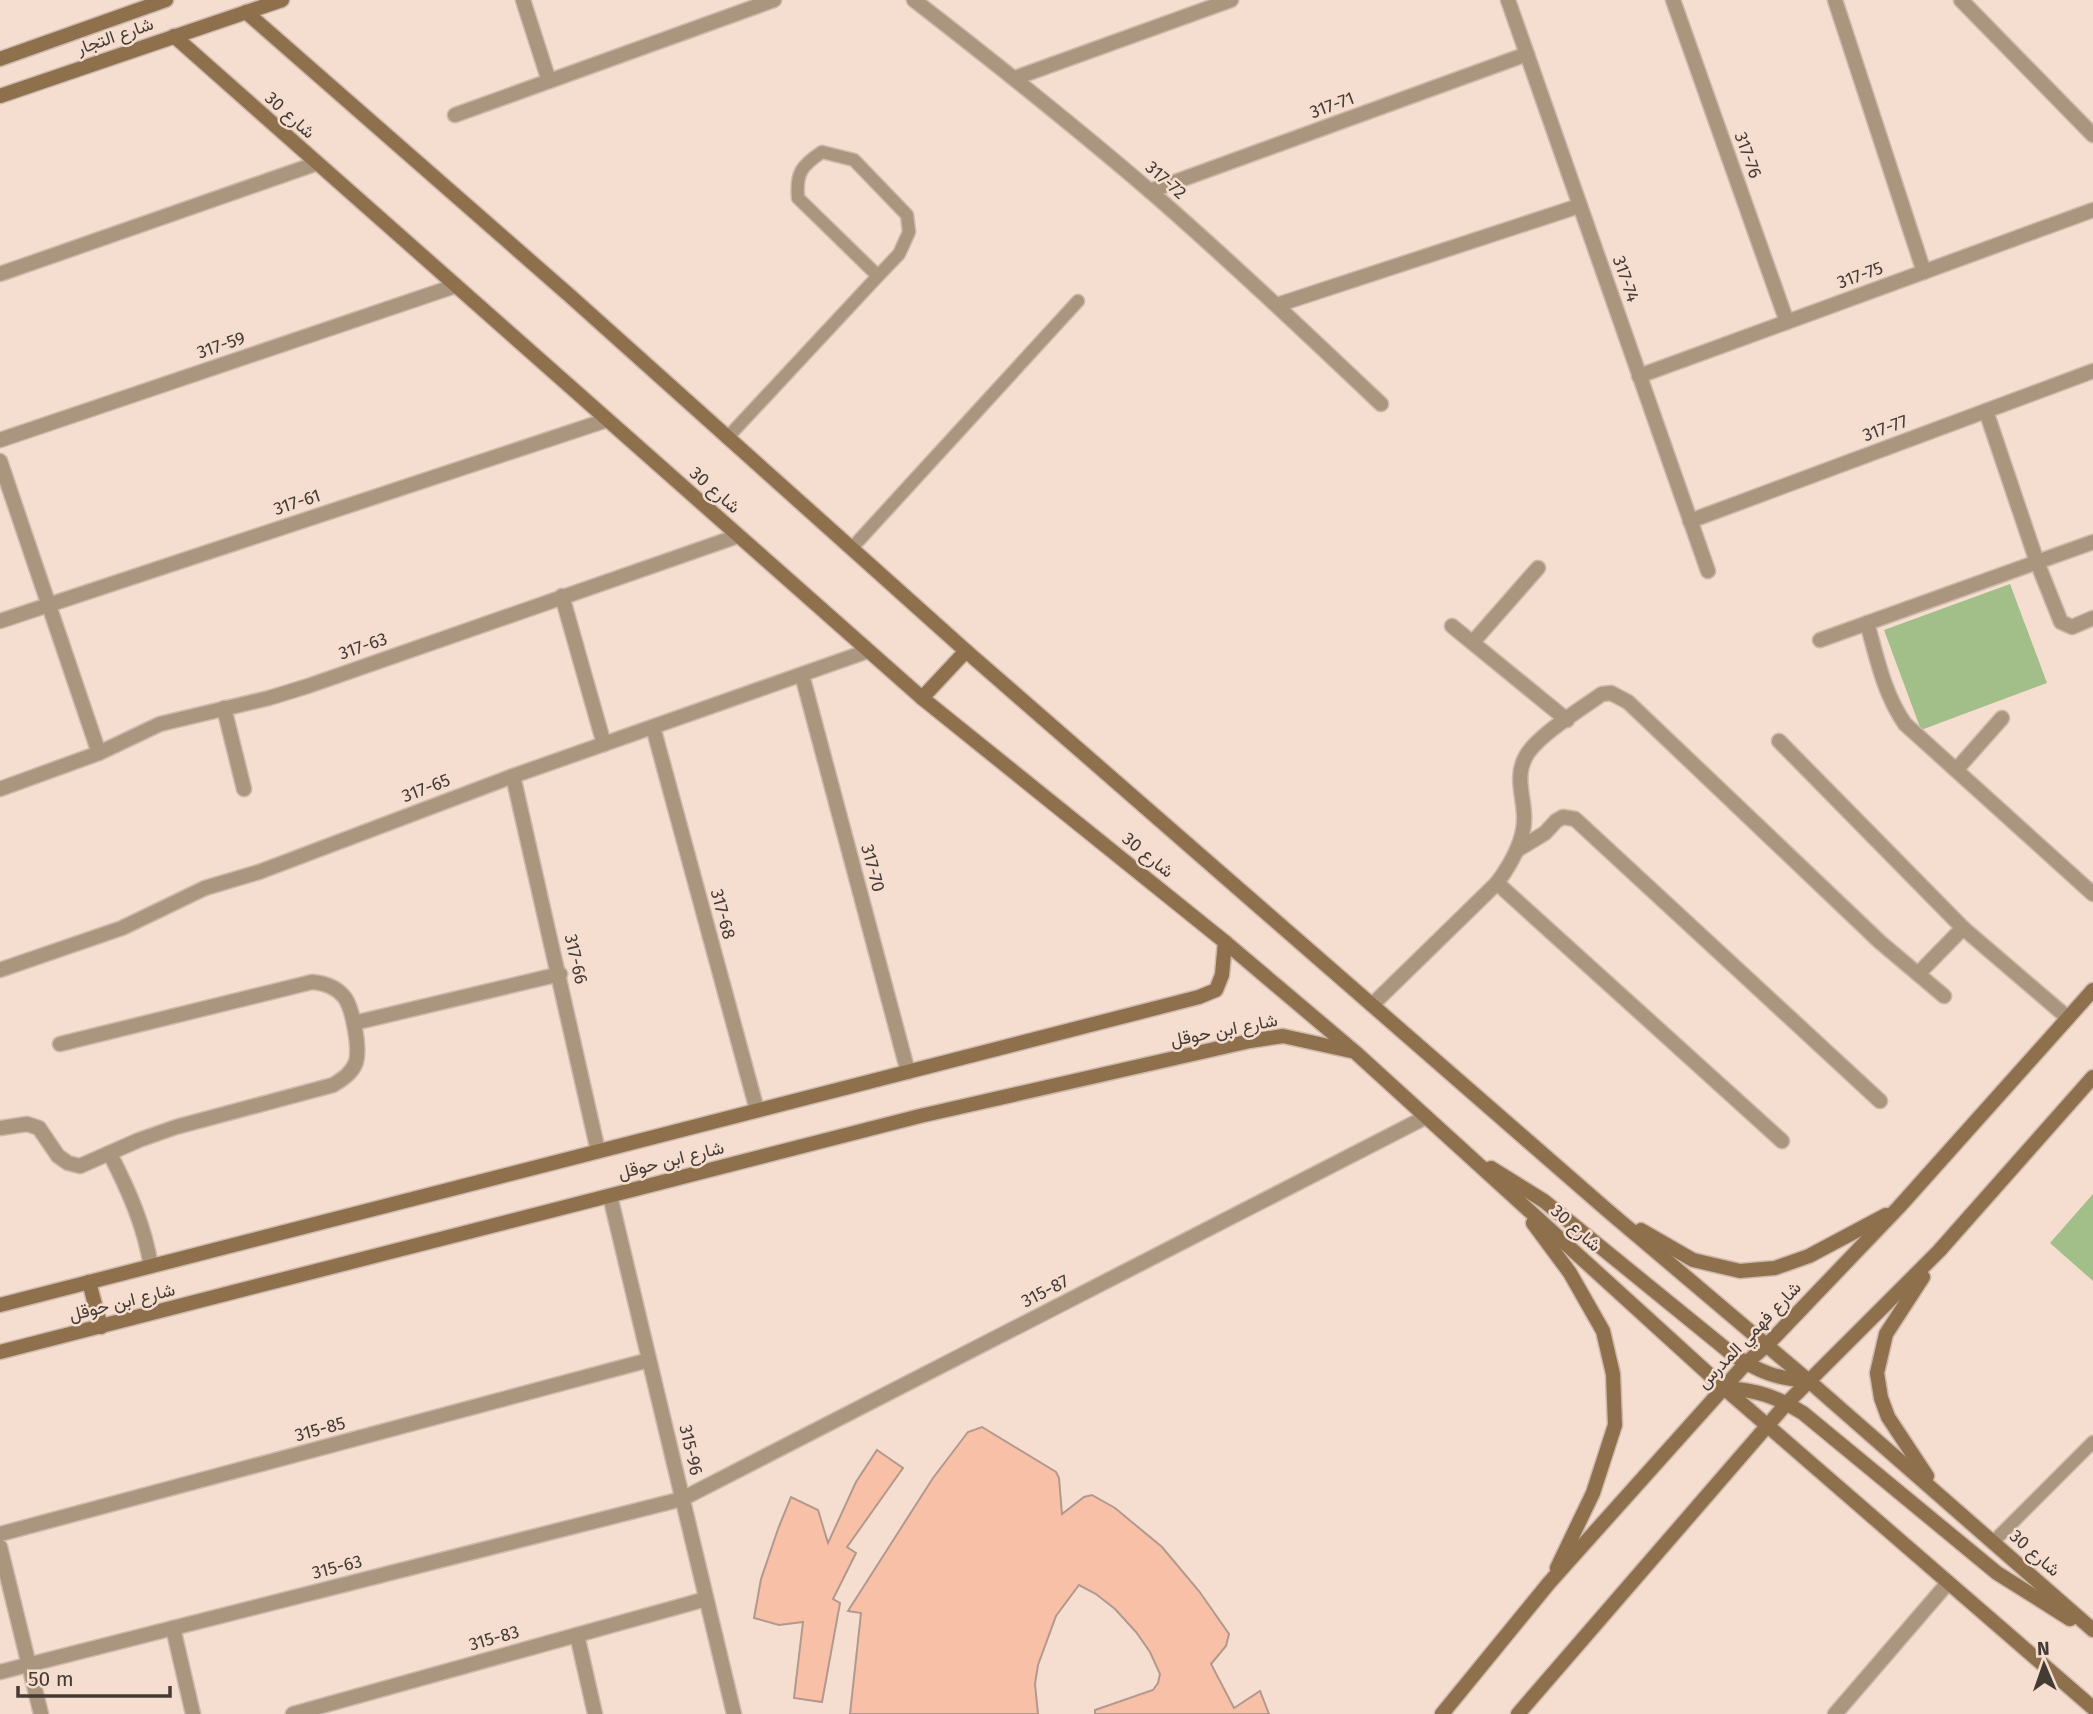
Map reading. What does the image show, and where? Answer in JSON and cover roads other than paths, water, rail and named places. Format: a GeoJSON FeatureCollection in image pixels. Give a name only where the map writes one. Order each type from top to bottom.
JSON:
{"type":"FeatureCollection","features":[{"type":"Feature","properties":{"kind":"main road"},"geometry":{"type":"LineString","coordinates":[[0,59],[166,0]]}},
{"type":"Feature","properties":{"kind":"main road","name":"شارع التجار"},"geometry":{"type":"LineString","coordinates":[[0,96],[282,0]]}},
{"type":"Feature","properties":{"kind":"main road","name":"شارع 30"},"geometry":{"type":"LineString","coordinates":[[246,12],[966,651],[1607,1210],[1810,1381],[2093,1632]]}},
{"type":"Feature","properties":{"kind":"main road","name":"شارع 30"},"geometry":{"type":"LineString","coordinates":[[174,37],[922,698],[1225,942],[1355,1052],[1724,1388],[2093,1708]]}},
{"type":"Feature","properties":{"kind":"main road"},"geometry":{"type":"LineString","coordinates":[[922,698],[966,651]]}},
{"type":"Feature","properties":{"kind":"main road","name":"شارع ابن حوقل"},"geometry":{"type":"LineString","coordinates":[[0,1304],[1199,997],[1216,990],[1222,975],[1225,942]]}},
{"type":"Feature","properties":{"kind":"main road","name":"شارع فهمي المدرس"},"geometry":{"type":"LineString","coordinates":[[1442,1714],[1549,1583],[1746,1363],[1767,1345],[1899,1208],[2093,990]]}},
{"type":"Feature","properties":{"kind":"main road","name":"شارع ابن حوقل"},"geometry":{"type":"LineString","coordinates":[[0,1352],[920,1116],[1250,1041],[1283,1036],[1355,1052]]}},
{"type":"Feature","properties":{"kind":"main road"},"geometry":{"type":"LineString","coordinates":[[1518,1714],[1787,1403],[1939,1251],[2093,1077]]}},
{"type":"Feature","properties":{"kind":"main road"},"geometry":{"type":"LineString","coordinates":[[1463,1151],[1544,1201],[1731,1354],[1770,1376],[1810,1381]]}},
{"type":"Feature","properties":{"kind":"main road"},"geometry":{"type":"LineString","coordinates":[[1516,1199],[1570,1273],[1603,1331],[1613,1374],[1615,1425],[1593,1493],[1549,1583]]}},
{"type":"Feature","properties":{"kind":"main road"},"geometry":{"type":"LineString","coordinates":[[1607,1210],[1693,1260],[1740,1271],[1775,1268],[1809,1256],[1899,1208]]}},
{"type":"Feature","properties":{"kind":"main road"},"geometry":{"type":"LineString","coordinates":[[1939,1251],[1886,1334],[1877,1373],[1881,1398],[1888,1417],[1940,1495]]}},
{"type":"Feature","properties":{"kind":"main road"},"geometry":{"type":"LineString","coordinates":[[89,1282],[101,1327]]}},
{"type":"Feature","properties":{"kind":"main road"},"geometry":{"type":"LineString","coordinates":[[1724,1388],[1760,1392],[1803,1413],[1997,1573],[2093,1632]]}},
{"type":"Feature","properties":{"kind":"street"},"geometry":{"type":"LineString","coordinates":[[523,0],[550,81]]}},
{"type":"Feature","properties":{"kind":"street"},"geometry":{"type":"LineString","coordinates":[[455,115],[774,0]]}},
{"type":"Feature","properties":{"kind":"street","name":"317-72"},"geometry":{"type":"LineString","coordinates":[[914,0],[1014,78],[1150,191],[1277,305],[1381,404]]}},
{"type":"Feature","properties":{"kind":"street"},"geometry":{"type":"LineString","coordinates":[[1014,78],[1231,0]]}},
{"type":"Feature","properties":{"kind":"street","name":"317-74"},"geometry":{"type":"LineString","coordinates":[[1507,0],[1708,571]]}},
{"type":"Feature","properties":{"kind":"street","name":"317-76"},"geometry":{"type":"LineString","coordinates":[[1673,0],[1787,322]]}},
{"type":"Feature","properties":{"kind":"street"},"geometry":{"type":"LineString","coordinates":[[1835,0],[1924,272]]}},
{"type":"Feature","properties":{"kind":"street"},"geometry":{"type":"LineString","coordinates":[[1961,0],[2093,135]]}},
{"type":"Feature","properties":{"kind":"street","name":"317-71"},"geometry":{"type":"LineString","coordinates":[[1150,191],[1527,54]]}},
{"type":"Feature","properties":{"kind":"street"},"geometry":{"type":"LineString","coordinates":[[0,274],[315,164]]}},
{"type":"Feature","properties":{"kind":"street"},"geometry":{"type":"LineString","coordinates":[[1277,305],[1579,205]]}},
{"type":"Feature","properties":{"kind":"street","name":"317-75"},"geometry":{"type":"LineString","coordinates":[[1639,376],[2093,210]]}},
{"type":"Feature","properties":{"kind":"street","name":"317-59"},"geometry":{"type":"LineString","coordinates":[[0,440],[455,286]]}},
{"type":"Feature","properties":{"kind":"street","name":"317-77"},"geometry":{"type":"LineString","coordinates":[[1690,521],[2093,371]]}},
{"type":"Feature","properties":{"kind":"street"},"geometry":{"type":"LineString","coordinates":[[1986,411],[2037,562],[2061,622],[2072,627],[2093,618]]}},
{"type":"Feature","properties":{"kind":"street","name":"317-61"},"geometry":{"type":"LineString","coordinates":[[0,621],[607,420]]}},
{"type":"Feature","properties":{"kind":"street"},"geometry":{"type":"LineString","coordinates":[[0,461],[99,753]]}},
{"type":"Feature","properties":{"kind":"street","name":"317-63"},"geometry":{"type":"LineString","coordinates":[[0,789],[99,753],[160,724],[309,686],[738,536]]}},
{"type":"Feature","properties":{"kind":"street"},"geometry":{"type":"LineString","coordinates":[[1820,640],[2093,542]]}},
{"type":"Feature","properties":{"kind":"street"},"geometry":{"type":"LineString","coordinates":[[1473,642],[1538,568]]}},
{"type":"Feature","properties":{"kind":"street"},"geometry":{"type":"LineString","coordinates":[[562,596],[604,744]]}},
{"type":"Feature","properties":{"kind":"street"},"geometry":{"type":"LineString","coordinates":[[1867,623],[1884,685],[1893,707],[1905,724],[2093,894]]}},
{"type":"Feature","properties":{"kind":"street"},"geometry":{"type":"LineString","coordinates":[[1452,626],[1567,720]]}},
{"type":"Feature","properties":{"kind":"street","name":"317-65"},"geometry":{"type":"LineString","coordinates":[[0,970],[122,928],[205,888],[259,872],[513,776],[868,651]]}},
{"type":"Feature","properties":{"kind":"street","name":"317-70"},"geometry":{"type":"LineString","coordinates":[[802,675],[908,1072]]}},
{"type":"Feature","properties":{"kind":"street"},"geometry":{"type":"LineString","coordinates":[[1372,1005],[1508,869],[1523,832],[1520,780],[1522,767],[1534,745],[1602,694],[1611,693],[1628,702],[1880,942],[1944,996]]}},
{"type":"Feature","properties":{"kind":"street"},"geometry":{"type":"LineString","coordinates":[[223,708],[244,789]]}},
{"type":"Feature","properties":{"kind":"street"},"geometry":{"type":"LineString","coordinates":[[1956,770],[2002,718]]}},
{"type":"Feature","properties":{"kind":"street","name":"317-68"},"geometry":{"type":"LineString","coordinates":[[653,727],[757,1111]]}},
{"type":"Feature","properties":{"kind":"street"},"geometry":{"type":"LineString","coordinates":[[1779,741],[1963,928],[2068,1018]]}},
{"type":"Feature","properties":{"kind":"street","name":"317-66"},"geometry":{"type":"LineString","coordinates":[[513,776],[598,1151]]}},
{"type":"Feature","properties":{"kind":"street"},"geometry":{"type":"LineString","coordinates":[[1517,850],[1545,833],[1563,817],[1575,819],[1880,1101]]}},
{"type":"Feature","properties":{"kind":"street"},"geometry":{"type":"LineString","coordinates":[[1496,883],[1782,1141]]}},
{"type":"Feature","properties":{"kind":"street"},"geometry":{"type":"LineString","coordinates":[[1918,974],[1963,928]]}},
{"type":"Feature","properties":{"kind":"street"},"geometry":{"type":"LineString","coordinates":[[354,1023],[560,974]]}},
{"type":"Feature","properties":{"kind":"street"},"geometry":{"type":"LineString","coordinates":[[0,1128],[27,1124],[39,1128],[58,1156],[80,1167],[176,1127],[333,1085],[346,1077],[356,1062],[357,1049],[354,1023],[345,999],[324,983],[312,982],[60,1044]]}},
{"type":"Feature","properties":{"kind":"street","name":"315-87"},"geometry":{"type":"LineString","coordinates":[[682,1499],[1426,1118]]}},
{"type":"Feature","properties":{"kind":"street"},"geometry":{"type":"LineString","coordinates":[[110,1154],[146,1234],[151,1266]]}},
{"type":"Feature","properties":{"kind":"street","name":"315-96"},"geometry":{"type":"LineString","coordinates":[[610,1195],[734,1714]]}},
{"type":"Feature","properties":{"kind":"street","name":"315-85"},"geometry":{"type":"LineString","coordinates":[[0,1534],[649,1360]]}},
{"type":"Feature","properties":{"kind":"street","name":"315-63"},"geometry":{"type":"LineString","coordinates":[[0,1672],[682,1499]]}},
{"type":"Feature","properties":{"kind":"street"},"geometry":{"type":"LineString","coordinates":[[0,1547],[41,1714]]}},
{"type":"Feature","properties":{"kind":"street"},"geometry":{"type":"LineString","coordinates":[[1835,1714],[1947,1584]]}},
{"type":"Feature","properties":{"kind":"street","name":"315-83"},"geometry":{"type":"LineString","coordinates":[[293,1714],[706,1599]]}},
{"type":"Feature","properties":{"kind":"street"},"geometry":{"type":"LineString","coordinates":[[173,1628],[193,1714]]}},
{"type":"Feature","properties":{"kind":"street"},"geometry":{"type":"LineString","coordinates":[[577,1635],[595,1714]]}},
{"type":"Feature","properties":{"kind":"lane"},"geometry":{"type":"LineString","coordinates":[[727,438],[878,276],[898,254],[908,232],[907,215],[854,160],[822,152],[807,162],[797,179],[798,198],[878,276]]}},
{"type":"Feature","properties":{"kind":"lane"},"geometry":{"type":"LineString","coordinates":[[851,549],[1078,301]]}},
{"type":"Feature","properties":{"kind":"lane"},"geometry":{"type":"LineString","coordinates":[[1993,1542],[2093,1442]]}}]}
